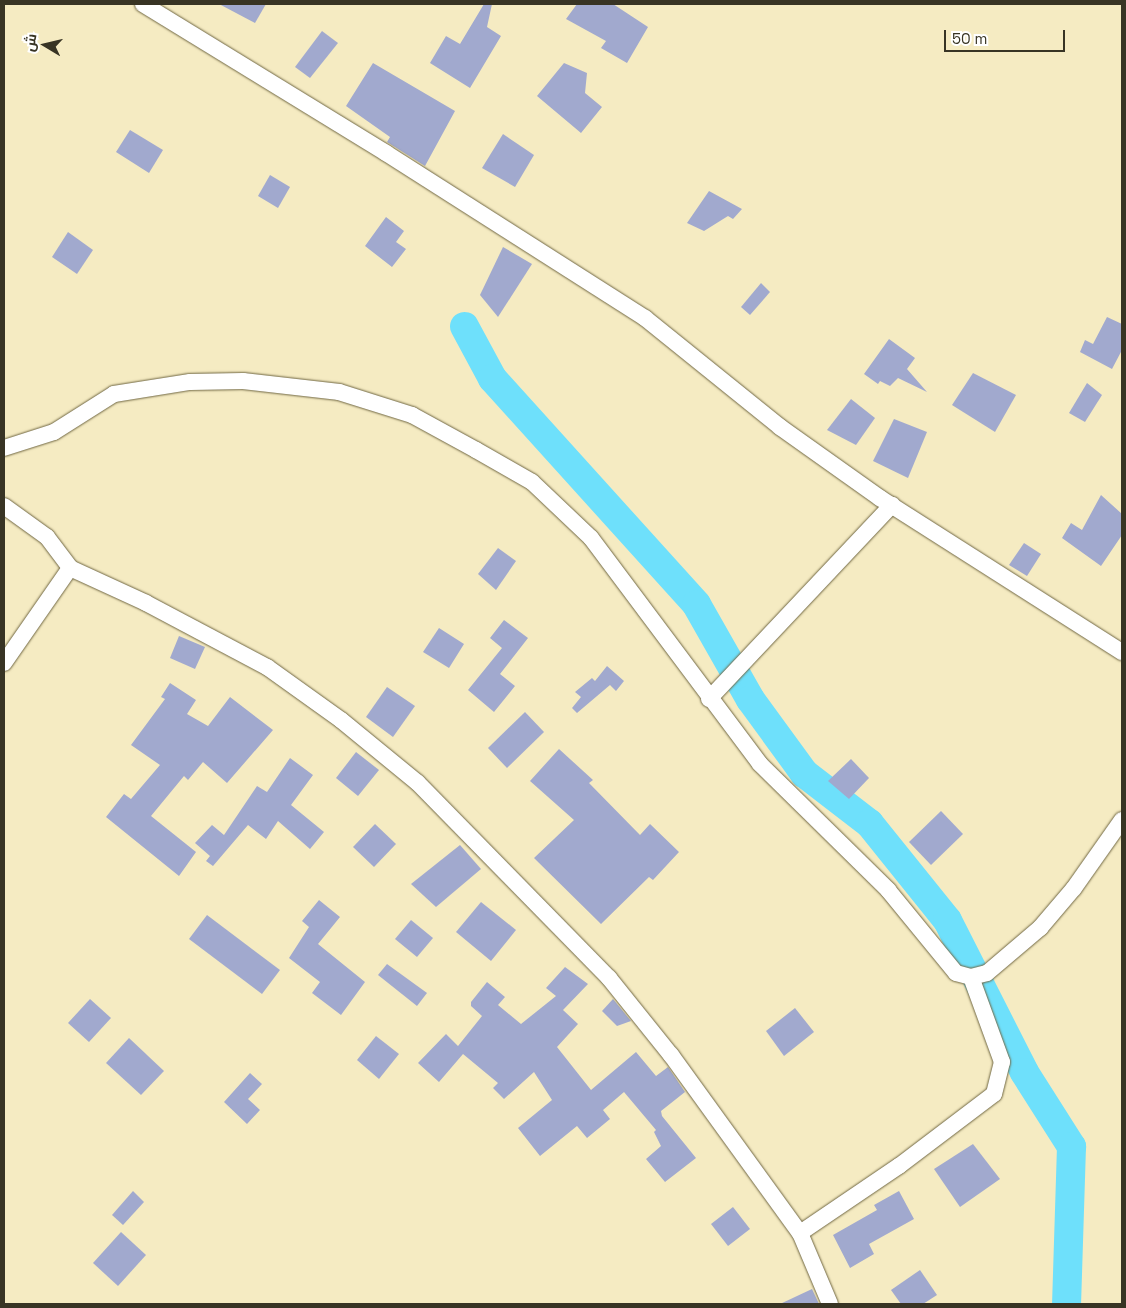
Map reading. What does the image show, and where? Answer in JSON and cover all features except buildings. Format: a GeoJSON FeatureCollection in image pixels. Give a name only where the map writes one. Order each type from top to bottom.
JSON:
{"type":"FeatureCollection","features":[{"type":"Feature","properties":{"kind":"street"},"geometry":{"type":"LineString","coordinates":[[143,4],[386,153],[645,318],[780,427],[892,505],[1122,652]]}},
{"type":"Feature","properties":{"kind":"street"},"geometry":{"type":"LineString","coordinates":[[4,448],[54,432],[114,394],[190,382],[243,381],[339,392],[412,415],[532,482],[562,508],[591,538],[653,618],[709,700],[760,764],[888,890],[956,972],[971,977],[987,973],[1040,928],[1074,888],[1122,820]]}},
{"type":"Feature","properties":{"kind":"street"},"geometry":{"type":"LineString","coordinates":[[709,700],[892,505]]}},
{"type":"Feature","properties":{"kind":"street"},"geometry":{"type":"LineString","coordinates":[[4,506],[47,538],[70,568],[146,602],[267,667],[341,720],[418,782],[609,978],[682,1070],[800,1233],[830,1304]]}},
{"type":"Feature","properties":{"kind":"street"},"geometry":{"type":"LineString","coordinates":[[4,663],[70,568]]}},
{"type":"Feature","properties":{"kind":"street"},"geometry":{"type":"LineString","coordinates":[[800,1233],[899,1166],[994,1094],[1002,1062],[971,977]]}},
{"type":"Feature","properties":{"kind":"waterway"},"geometry":{"type":"LineString","coordinates":[[464,326],[492,378],[696,604],[750,699],[804,773],[869,823],[947,920],[1024,1072],[1071,1146],[1066,1304]]}}]}
